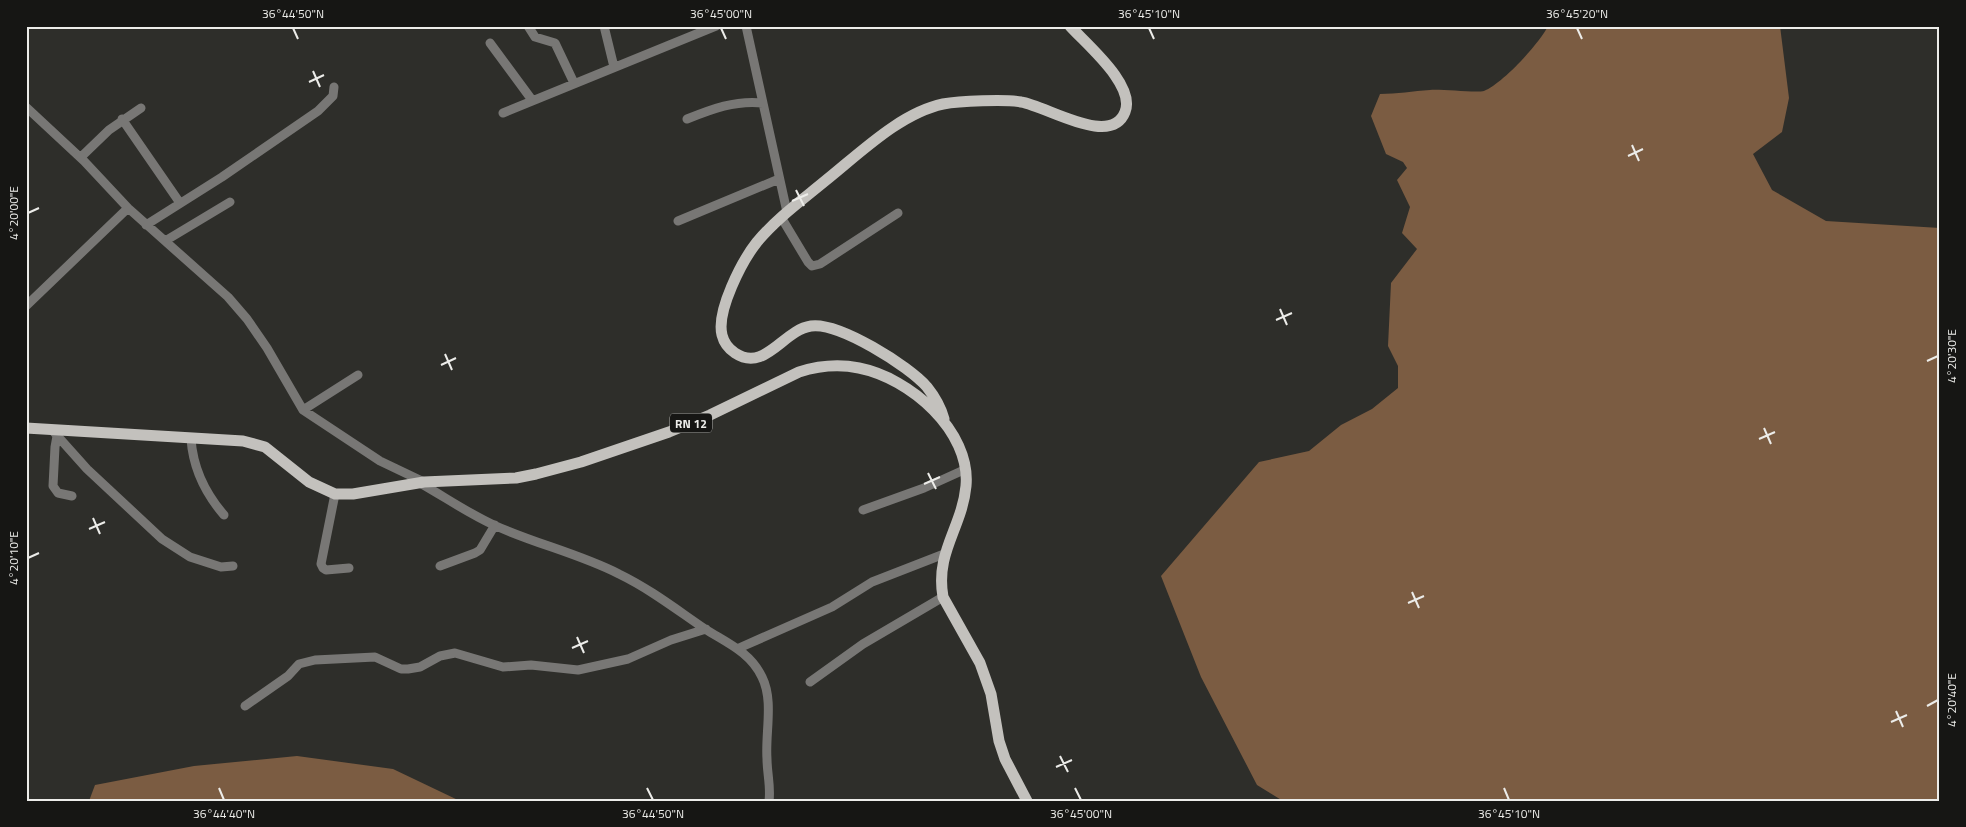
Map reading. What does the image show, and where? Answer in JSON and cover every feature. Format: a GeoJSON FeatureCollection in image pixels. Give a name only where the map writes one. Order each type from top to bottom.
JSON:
{"type":"FeatureCollection","features":[{"type":"Feature","properties":{"kind":"main road"},"geometry":{"type":"LineString","coordinates":[[945,423],[935,399],[914,376],[865,342],[844,333],[821,326],[810,326],[797,332],[763,356],[755,359],[738,355],[728,348],[721,332],[722,320],[730,290],[741,266],[756,244],[784,215],[872,142],[924,110],[944,104],[1019,101],[1038,106],[1091,126],[1111,126],[1120,120],[1126,111],[1127,100],[1123,88],[1113,72],[1070,26]]}},
{"type":"Feature","properties":{"kind":"main road","name":"RN 12"},"geometry":{"type":"LineString","coordinates":[[26,428],[55,433],[243,441],[259,445],[270,451],[309,482],[334,494],[353,494],[422,482],[516,478],[563,467],[677,428],[710,415],[799,372],[822,366],[859,368],[884,376],[906,387],[945,423],[960,448],[966,469],[966,487],[944,554],[940,576],[943,597],[980,663],[991,694],[1004,759],[1027,801]]}},
{"type":"Feature","properties":{"kind":"street"},"geometry":{"type":"LineString","coordinates":[[528,26],[534,37],[555,43],[574,83]]}},
{"type":"Feature","properties":{"kind":"street"},"geometry":{"type":"LineString","coordinates":[[604,26],[614,67]]}},
{"type":"Feature","properties":{"kind":"street"},"geometry":{"type":"LineString","coordinates":[[503,113],[716,26]]}},
{"type":"Feature","properties":{"kind":"street"},"geometry":{"type":"LineString","coordinates":[[746,26],[780,179],[784,215],[810,265],[820,264],[898,213]]}},
{"type":"Feature","properties":{"kind":"street"},"geometry":{"type":"LineString","coordinates":[[490,43],[532,100]]}},
{"type":"Feature","properties":{"kind":"street"},"geometry":{"type":"LineString","coordinates":[[146,225],[222,177],[318,111],[333,96],[334,87]]}},
{"type":"Feature","properties":{"kind":"street"},"geometry":{"type":"LineString","coordinates":[[687,119],[730,104],[763,103]]}},
{"type":"Feature","properties":{"kind":"street"},"geometry":{"type":"LineString","coordinates":[[26,107],[80,157],[128,208],[228,298],[247,319],[267,348],[303,410],[317,421],[380,461],[422,482],[495,525],[586,559],[619,574],[668,602],[706,629],[739,648],[757,668],[763,678],[767,695],[766,747],[769,801]]}},
{"type":"Feature","properties":{"kind":"street"},"geometry":{"type":"LineString","coordinates":[[80,157],[122,119],[141,108]]}},
{"type":"Feature","properties":{"kind":"street"},"geometry":{"type":"LineString","coordinates":[[122,119],[180,203]]}},
{"type":"Feature","properties":{"kind":"street"},"geometry":{"type":"LineString","coordinates":[[678,221],[780,179]]}},
{"type":"Feature","properties":{"kind":"street"},"geometry":{"type":"LineString","coordinates":[[165,241],[230,202]]}},
{"type":"Feature","properties":{"kind":"street"},"geometry":{"type":"LineString","coordinates":[[26,306],[128,208]]}},
{"type":"Feature","properties":{"kind":"street"},"geometry":{"type":"LineString","coordinates":[[303,410],[358,375]]}},
{"type":"Feature","properties":{"kind":"street"},"geometry":{"type":"LineString","coordinates":[[55,433],[53,486],[58,493],[72,496]]}},
{"type":"Feature","properties":{"kind":"street"},"geometry":{"type":"LineString","coordinates":[[55,433],[100,482],[162,539],[190,557],[221,567],[233,566]]}},
{"type":"Feature","properties":{"kind":"street"},"geometry":{"type":"LineString","coordinates":[[191,439],[192,458],[201,480],[224,515]]}},
{"type":"Feature","properties":{"kind":"street"},"geometry":{"type":"LineString","coordinates":[[863,510],[924,488],[966,469]]}},
{"type":"Feature","properties":{"kind":"street"},"geometry":{"type":"LineString","coordinates":[[334,494],[321,564],[326,570],[349,568]]}},
{"type":"Feature","properties":{"kind":"street"},"geometry":{"type":"LineString","coordinates":[[440,566],[480,550],[495,525]]}},
{"type":"Feature","properties":{"kind":"street"},"geometry":{"type":"LineString","coordinates":[[739,648],[832,606],[872,582],[944,554]]}},
{"type":"Feature","properties":{"kind":"street"},"geometry":{"type":"LineString","coordinates":[[810,682],[863,644],[943,597]]}},
{"type":"Feature","properties":{"kind":"street"},"geometry":{"type":"LineString","coordinates":[[244,706],[288,676],[299,664],[315,660],[375,657],[401,669],[408,670],[420,667],[440,656],[455,654],[503,667],[531,665],[578,670],[628,659],[671,640],[706,629]]}},
{"type":"Feature","properties":{"kind":"shaded area"},"geometry":{"type":"Polygon","coordinates":[[[1548,26],[1780,26],[1789,98],[1782,132],[1753,154],[1772,190],[1826,221],[1940,228],[1940,801],[1283,801],[1257,785],[1201,677],[1161,576],[1259,462],[1309,451],[1341,425],[1372,409],[1398,388],[1398,366],[1388,346],[1391,283],[1417,249],[1402,233],[1410,207],[1397,180],[1407,168],[1403,162],[1386,154],[1371,116],[1380,94],[1435,90],[1484,91],[1492,87],[1519,63],[1537,43],[1548,26]]]}},
{"type":"Feature","properties":{"kind":"shaded area"},"geometry":{"type":"Polygon","coordinates":[[[297,756],[393,769],[460,801],[89,801],[95,785],[194,766],[297,756]]]}}]}
